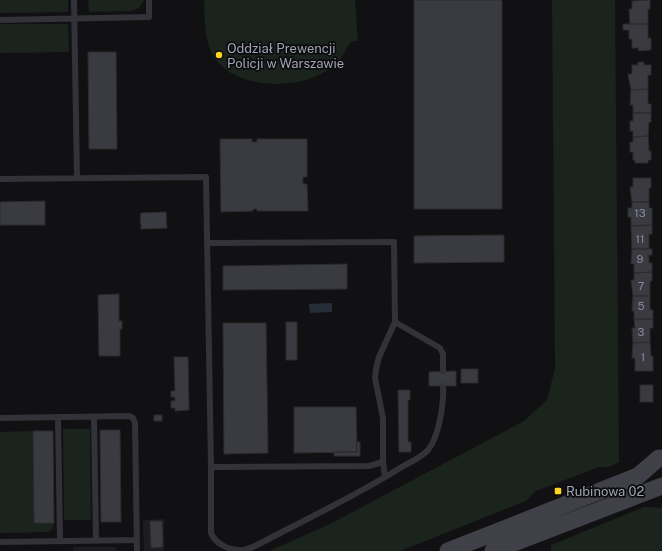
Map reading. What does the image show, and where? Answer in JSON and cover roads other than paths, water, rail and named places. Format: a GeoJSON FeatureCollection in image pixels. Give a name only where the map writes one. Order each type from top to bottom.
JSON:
{"type":"FeatureCollection","features":[{"type":"Feature","properties":{"kind":"street"},"geometry":{"type":"LineString","coordinates":[[448,551],[638,476],[661,457]]}},
{"type":"Feature","properties":{"kind":"street"},"geometry":{"type":"LineString","coordinates":[[493,551],[662,486]]}},
{"type":"Feature","properties":{"kind":"lane"},"geometry":{"type":"LineString","coordinates":[[74,0],[77,178]]}},
{"type":"Feature","properties":{"kind":"lane"},"geometry":{"type":"LineString","coordinates":[[0,20],[149,17],[149,0]]}},
{"type":"Feature","properties":{"kind":"lane"},"geometry":{"type":"LineString","coordinates":[[0,179],[206,177],[211,533],[214,539],[220,544],[231,549],[245,550],[257,545],[385,477],[427,451],[432,443],[442,409],[444,400],[444,386]]}},
{"type":"Feature","properties":{"kind":"lane"},"geometry":{"type":"LineString","coordinates":[[207,244],[394,242],[395,322],[379,357],[375,378],[383,418],[383,462],[385,477]]}},
{"type":"Feature","properties":{"kind":"lane"},"geometry":{"type":"LineString","coordinates":[[395,322],[440,348],[443,354],[443,371]]}},
{"type":"Feature","properties":{"kind":"lane"},"geometry":{"type":"LineString","coordinates":[[0,418],[129,416],[133,418],[136,551]]}},
{"type":"Feature","properties":{"kind":"lane"},"geometry":{"type":"LineString","coordinates":[[58,417],[60,541]]}},
{"type":"Feature","properties":{"kind":"lane"},"geometry":{"type":"LineString","coordinates":[[94,417],[96,541]]}},
{"type":"Feature","properties":{"kind":"lane"},"geometry":{"type":"LineString","coordinates":[[211,466],[369,466],[383,462]]}},
{"type":"Feature","properties":{"kind":"lane"},"geometry":{"type":"LineString","coordinates":[[0,542],[136,540]]}},
{"type":"Feature","properties":{"kind":"place","name":"Oddział Prewencji Policji w Warszawie"},"geometry":{"type":"Point","coordinates":[219,55]}},
{"type":"Feature","properties":{"kind":"place","name":"Rubinowa 02"},"geometry":{"type":"Point","coordinates":[558,491]}}]}
